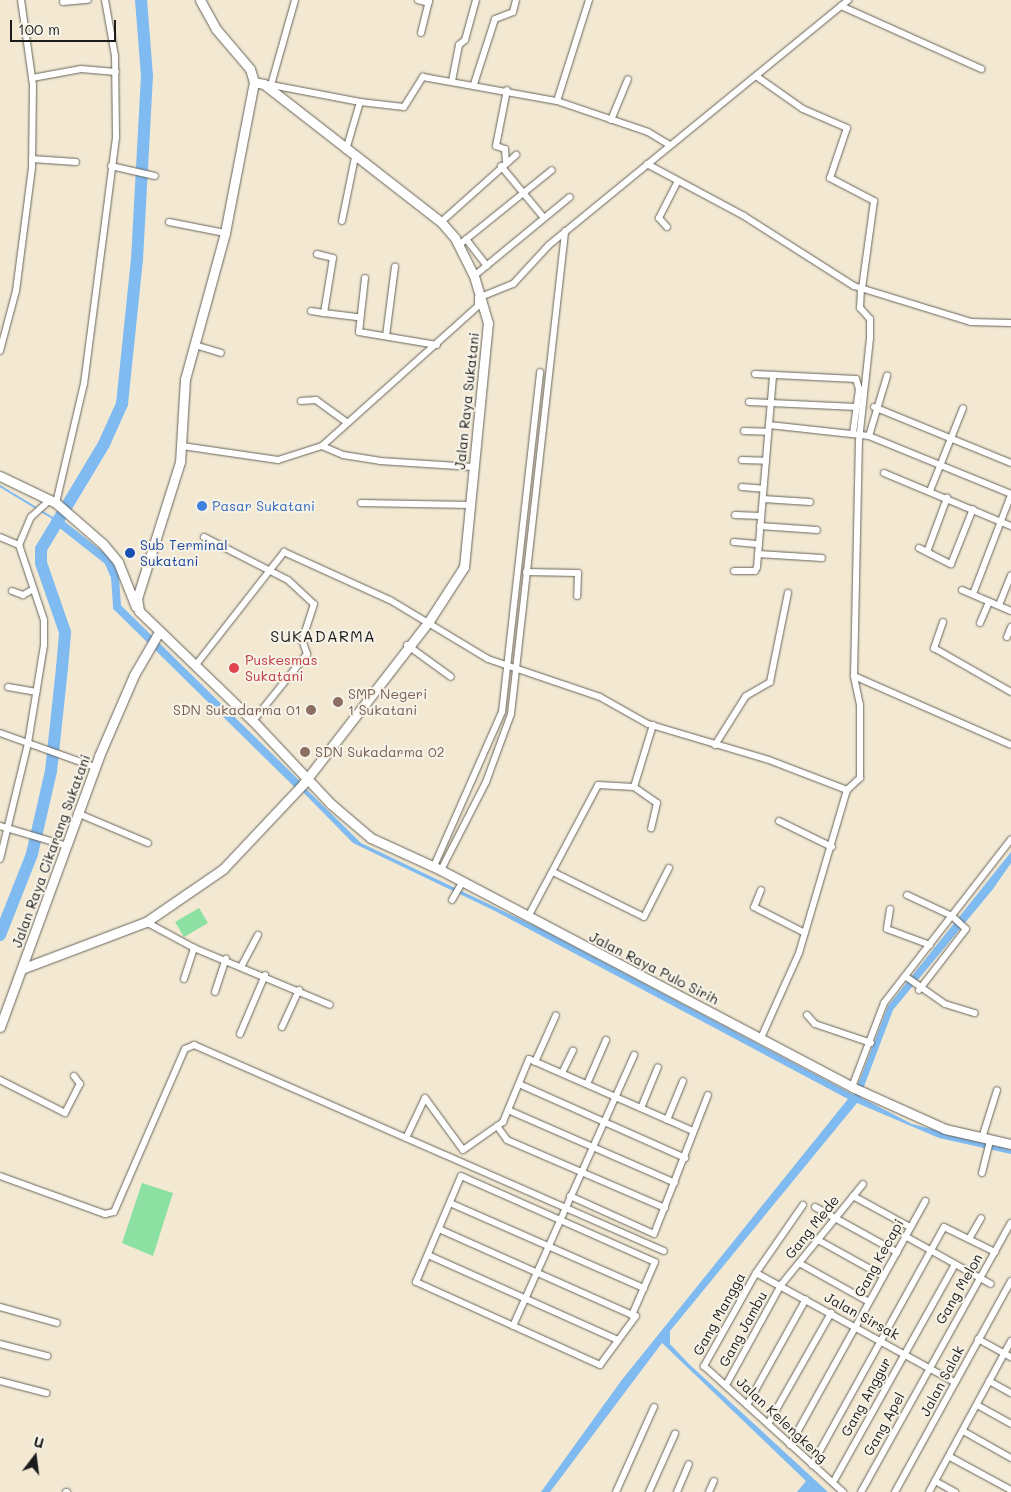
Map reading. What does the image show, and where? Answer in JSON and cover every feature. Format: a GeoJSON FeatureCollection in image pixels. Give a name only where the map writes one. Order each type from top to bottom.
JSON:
{"type":"FeatureCollection","features":[{"type":"Feature","properties":{"kind":"street"},"geometry":{"type":"LineString","coordinates":[[0,351],[16,291],[32,159],[32,78],[21,0]]}},
{"type":"Feature","properties":{"kind":"street"},"geometry":{"type":"LineString","coordinates":[[63,2],[88,0]]}},
{"type":"Feature","properties":{"kind":"street"},"geometry":{"type":"LineString","coordinates":[[55,503],[84,384],[118,119],[116,72],[105,0]]}},
{"type":"Feature","properties":{"kind":"street"},"geometry":{"type":"LineString","coordinates":[[136,607],[182,446],[185,379],[225,233],[254,82],[250,69],[205,12],[200,0]]}},
{"type":"Feature","properties":{"kind":"street"},"geometry":{"type":"LineString","coordinates":[[295,0],[268,85],[360,102],[404,107],[420,77],[474,84],[557,101],[648,132],[668,144]]}},
{"type":"Feature","properties":{"kind":"street"},"geometry":{"type":"LineString","coordinates":[[418,0],[429,1],[421,33]]}},
{"type":"Feature","properties":{"kind":"street"},"geometry":{"type":"LineString","coordinates":[[452,81],[459,45],[465,40],[476,0]]}},
{"type":"Feature","properties":{"kind":"street"},"geometry":{"type":"LineString","coordinates":[[474,84],[495,19],[513,12],[516,0]]}},
{"type":"Feature","properties":{"kind":"street"},"geometry":{"type":"LineString","coordinates":[[557,101],[590,0]]}},
{"type":"Feature","properties":{"kind":"street"},"geometry":{"type":"LineString","coordinates":[[182,446],[278,460],[322,446],[346,422],[478,306],[478,298],[512,284],[565,231],[647,164],[668,144],[756,76],[847,0]]}},
{"type":"Feature","properties":{"kind":"street"},"geometry":{"type":"LineString","coordinates":[[841,6],[981,69]]}},
{"type":"Feature","properties":{"kind":"street"},"geometry":{"type":"LineString","coordinates":[[32,78],[82,69],[116,72]]}},
{"type":"Feature","properties":{"kind":"street"},"geometry":{"type":"LineString","coordinates":[[756,76],[803,109],[847,128],[830,178],[874,201],[860,308],[870,319],[870,338],[856,435]]}},
{"type":"Feature","properties":{"kind":"street"},"geometry":{"type":"LineString","coordinates":[[611,120],[628,79]]}},
{"type":"Feature","properties":{"kind":"street","name":"Jalan Raya Sukatani"},"geometry":{"type":"LineString","coordinates":[[24,968],[146,922],[215,876],[296,792],[407,646],[429,621],[464,567],[488,323],[478,298],[474,276],[463,242],[441,222],[346,150],[268,85],[254,82]]}},
{"type":"Feature","properties":{"kind":"street"},"geometry":{"type":"LineString","coordinates":[[506,90],[496,146],[505,149],[504,165],[544,218]]}},
{"type":"Feature","properties":{"kind":"street"},"geometry":{"type":"LineString","coordinates":[[346,150],[360,102]]}},
{"type":"Feature","properties":{"kind":"street"},"geometry":{"type":"LineString","coordinates":[[441,222],[516,155]]}},
{"type":"Feature","properties":{"kind":"street"},"geometry":{"type":"LineString","coordinates":[[342,221],[355,157]]}},
{"type":"Feature","properties":{"kind":"street"},"geometry":{"type":"LineString","coordinates":[[32,159],[76,162]]}},
{"type":"Feature","properties":{"kind":"street"},"geometry":{"type":"LineString","coordinates":[[647,164],[677,184],[744,216],[861,289],[971,322],[1011,323]]}},
{"type":"Feature","properties":{"kind":"street"},"geometry":{"type":"LineString","coordinates":[[111,166],[155,176]]}},
{"type":"Feature","properties":{"kind":"street"},"geometry":{"type":"LineString","coordinates":[[487,266],[463,242],[552,170]]}},
{"type":"Feature","properties":{"kind":"street"},"geometry":{"type":"LineString","coordinates":[[667,227],[660,218],[677,184]]}},
{"type":"Feature","properties":{"kind":"street"},"geometry":{"type":"LineString","coordinates":[[474,276],[570,197]]}},
{"type":"Feature","properties":{"kind":"street"},"geometry":{"type":"LineString","coordinates":[[168,222],[225,233]]}},
{"type":"Feature","properties":{"kind":"street"},"geometry":{"type":"LineString","coordinates":[[437,868],[474,805],[506,732],[519,669],[526,572],[565,231]]}},
{"type":"Feature","properties":{"kind":"street"},"geometry":{"type":"LineString","coordinates":[[317,254],[332,258],[324,313]]}},
{"type":"Feature","properties":{"kind":"street"},"geometry":{"type":"LineString","coordinates":[[386,336],[395,267]]}},
{"type":"Feature","properties":{"kind":"street"},"geometry":{"type":"LineString","coordinates":[[365,278],[359,317],[359,332],[437,344]]}},
{"type":"Feature","properties":{"kind":"street"},"geometry":{"type":"LineString","coordinates":[[311,311],[359,317]]}},
{"type":"Feature","properties":{"kind":"street"},"geometry":{"type":"LineString","coordinates":[[195,345],[221,353]]}},
{"type":"Feature","properties":{"kind":"street"},"geometry":{"type":"LineString","coordinates":[[437,868],[462,806],[472,788],[497,730],[508,666],[540,372]]}},
{"type":"Feature","properties":{"kind":"street"},"geometry":{"type":"LineString","coordinates":[[755,374],[856,379],[854,676],[860,705],[860,778],[847,790],[832,847],[805,933],[760,1038]]}},
{"type":"Feature","properties":{"kind":"street"},"geometry":{"type":"LineString","coordinates":[[734,571],[755,571],[774,375]]}},
{"type":"Feature","properties":{"kind":"street"},"geometry":{"type":"LineString","coordinates":[[869,436],[874,407],[887,376]]}},
{"type":"Feature","properties":{"kind":"street"},"geometry":{"type":"LineString","coordinates":[[301,401],[316,400],[346,422]]}},
{"type":"Feature","properties":{"kind":"street"},"geometry":{"type":"LineString","coordinates":[[749,402],[857,407]]}},
{"type":"Feature","properties":{"kind":"street"},"geometry":{"type":"LineString","coordinates":[[874,407],[1011,463]]}},
{"type":"Feature","properties":{"kind":"street"},"geometry":{"type":"LineString","coordinates":[[930,491],[963,408]]}},
{"type":"Feature","properties":{"kind":"street"},"geometry":{"type":"LineString","coordinates":[[744,431],[769,429],[869,436],[941,464],[1011,495],[973,594]]}},
{"type":"Feature","properties":{"kind":"street"},"geometry":{"type":"LineString","coordinates":[[322,446],[372,460],[473,467]]}},
{"type":"Feature","properties":{"kind":"street"},"geometry":{"type":"LineString","coordinates":[[742,460],[766,461]]}},
{"type":"Feature","properties":{"kind":"street"},"geometry":{"type":"LineString","coordinates":[[884,473],[1011,526]]}},
{"type":"Feature","properties":{"kind":"street"},"geometry":{"type":"LineString","coordinates":[[0,476],[55,503],[71,514],[118,562],[136,607],[158,635],[196,666],[253,721],[305,780]]}},
{"type":"Feature","properties":{"kind":"street"},"geometry":{"type":"LineString","coordinates":[[742,487],[763,489]]}},
{"type":"Feature","properties":{"kind":"street"},"geometry":{"type":"LineString","coordinates":[[763,498],[810,502]]}},
{"type":"Feature","properties":{"kind":"street"},"geometry":{"type":"LineString","coordinates":[[927,552],[947,498]]}},
{"type":"Feature","properties":{"kind":"street"},"geometry":{"type":"LineString","coordinates":[[0,859],[4,827],[28,743],[37,692],[44,630],[18,545],[31,518],[43,507],[55,503]]}},
{"type":"Feature","properties":{"kind":"street"},"geometry":{"type":"LineString","coordinates":[[361,503],[470,505]]}},
{"type":"Feature","properties":{"kind":"street"},"geometry":{"type":"LineString","coordinates":[[919,548],[951,564],[973,509]]}},
{"type":"Feature","properties":{"kind":"street"},"geometry":{"type":"LineString","coordinates":[[735,515],[761,516]]}},
{"type":"Feature","properties":{"kind":"street"},"geometry":{"type":"LineString","coordinates":[[523,524],[532,526]]}},
{"type":"Feature","properties":{"kind":"street"},"geometry":{"type":"LineString","coordinates":[[760,526],[817,530]]}},
{"type":"Feature","properties":{"kind":"street"},"geometry":{"type":"LineString","coordinates":[[0,537],[18,545]]}},
{"type":"Feature","properties":{"kind":"street"},"geometry":{"type":"LineString","coordinates":[[204,537],[268,568],[314,604],[302,640],[307,654],[253,721]]}},
{"type":"Feature","properties":{"kind":"street"},"geometry":{"type":"LineString","coordinates":[[734,542],[759,544]]}},
{"type":"Feature","properties":{"kind":"street"},"geometry":{"type":"LineString","coordinates":[[196,666],[268,568],[284,552],[429,621],[473,651],[508,666],[600,698],[653,726],[847,790]]}},
{"type":"Feature","properties":{"kind":"street"},"geometry":{"type":"LineString","coordinates":[[758,554],[822,558]]}},
{"type":"Feature","properties":{"kind":"street"},"geometry":{"type":"LineString","coordinates":[[526,572],[578,573],[577,596]]}},
{"type":"Feature","properties":{"kind":"street"},"geometry":{"type":"LineString","coordinates":[[999,605],[1011,575]]}},
{"type":"Feature","properties":{"kind":"street"},"geometry":{"type":"LineString","coordinates":[[12,592],[23,595],[32,590]]}},
{"type":"Feature","properties":{"kind":"street"},"geometry":{"type":"LineString","coordinates":[[962,590],[1011,611]]}},
{"type":"Feature","properties":{"kind":"street"},"geometry":{"type":"LineString","coordinates":[[715,746],[746,696],[770,682],[788,593]]}},
{"type":"Feature","properties":{"kind":"street"},"geometry":{"type":"LineString","coordinates":[[980,624],[989,602]]}},
{"type":"Feature","properties":{"kind":"street"},"geometry":{"type":"LineString","coordinates":[[943,622],[934,648],[1011,692]]}},
{"type":"Feature","properties":{"kind":"street"},"geometry":{"type":"LineString","coordinates":[[1007,637],[1011,627]]}},
{"type":"Feature","properties":{"kind":"street","name":"Jalan Raya Cikarang Sukatani"},"geometry":{"type":"LineString","coordinates":[[0,1027],[24,968],[60,844],[77,813],[134,675],[152,648],[158,635]]}},
{"type":"Feature","properties":{"kind":"street"},"geometry":{"type":"LineString","coordinates":[[407,646],[450,677]]}},
{"type":"Feature","properties":{"kind":"street"},"geometry":{"type":"LineString","coordinates":[[854,676],[1011,745]]}},
{"type":"Feature","properties":{"kind":"street"},"geometry":{"type":"LineString","coordinates":[[8,687],[37,692]]}},
{"type":"Feature","properties":{"kind":"street"},"geometry":{"type":"LineString","coordinates":[[634,787],[653,726]]}},
{"type":"Feature","properties":{"kind":"street"},"geometry":{"type":"LineString","coordinates":[[497,730],[506,732]]}},
{"type":"Feature","properties":{"kind":"street"},"geometry":{"type":"LineString","coordinates":[[0,733],[40,749],[95,767]]}},
{"type":"Feature","properties":{"kind":"street","name":"Jalan Raya Pulo Sirih"},"geometry":{"type":"LineString","coordinates":[[305,780],[360,831],[529,915],[857,1089],[945,1129],[1011,1144]]}},
{"type":"Feature","properties":{"kind":"street"},"geometry":{"type":"LineString","coordinates":[[529,915],[555,873],[598,785],[634,787],[657,803],[651,828]]}},
{"type":"Feature","properties":{"kind":"street"},"geometry":{"type":"LineString","coordinates":[[472,788],[481,791]]}},
{"type":"Feature","properties":{"kind":"street"},"geometry":{"type":"LineString","coordinates":[[462,806],[474,805]]}},
{"type":"Feature","properties":{"kind":"street"},"geometry":{"type":"LineString","coordinates":[[77,813],[148,843]]}},
{"type":"Feature","properties":{"kind":"street"},"geometry":{"type":"LineString","coordinates":[[779,821],[832,847]]}},
{"type":"Feature","properties":{"kind":"street"},"geometry":{"type":"LineString","coordinates":[[4,827],[60,844]]}},
{"type":"Feature","properties":{"kind":"street"},"geometry":{"type":"LineString","coordinates":[[857,1089],[879,1012],[930,945],[954,918],[1011,839]]}},
{"type":"Feature","properties":{"kind":"street"},"geometry":{"type":"LineString","coordinates":[[555,873],[644,917],[669,868]]}},
{"type":"Feature","properties":{"kind":"street"},"geometry":{"type":"LineString","coordinates":[[452,900],[462,883]]}},
{"type":"Feature","properties":{"kind":"street"},"geometry":{"type":"LineString","coordinates":[[761,890],[755,908],[805,933]]}},
{"type":"Feature","properties":{"kind":"street"},"geometry":{"type":"LineString","coordinates":[[907,895],[954,918],[965,927],[958,944],[918,989]]}},
{"type":"Feature","properties":{"kind":"street"},"geometry":{"type":"LineString","coordinates":[[890,909],[887,929],[930,945]]}},
{"type":"Feature","properties":{"kind":"street"},"geometry":{"type":"LineString","coordinates":[[146,922],[194,948],[242,965],[330,1005]]}},
{"type":"Feature","properties":{"kind":"street"},"geometry":{"type":"LineString","coordinates":[[242,965],[258,934]]}},
{"type":"Feature","properties":{"kind":"street"},"geometry":{"type":"LineString","coordinates":[[184,978],[194,948]]}},
{"type":"Feature","properties":{"kind":"street"},"geometry":{"type":"LineString","coordinates":[[214,992],[226,959]]}},
{"type":"Feature","properties":{"kind":"street"},"geometry":{"type":"LineString","coordinates":[[240,1034],[265,975]]}},
{"type":"Feature","properties":{"kind":"street"},"geometry":{"type":"LineString","coordinates":[[906,978],[918,989],[975,1013]]}},
{"type":"Feature","properties":{"kind":"street"},"geometry":{"type":"LineString","coordinates":[[282,1027],[299,990]]}},
{"type":"Feature","properties":{"kind":"street"},"geometry":{"type":"LineString","coordinates":[[535,1062],[556,1015]]}},
{"type":"Feature","properties":{"kind":"street"},"geometry":{"type":"LineString","coordinates":[[807,1015],[815,1024],[871,1043]]}},
{"type":"Feature","properties":{"kind":"street"},"geometry":{"type":"LineString","coordinates":[[587,1084],[606,1040]]}},
{"type":"Feature","properties":{"kind":"street"},"geometry":{"type":"LineString","coordinates":[[0,1176],[105,1214],[114,1212],[186,1049],[194,1045],[664,1251]]}},
{"type":"Feature","properties":{"kind":"street"},"geometry":{"type":"LineString","coordinates":[[562,1074],[573,1050]]}},
{"type":"Feature","properties":{"kind":"street"},"geometry":{"type":"LineString","coordinates":[[513,1326],[564,1207],[634,1055]]}},
{"type":"Feature","properties":{"kind":"street"},"geometry":{"type":"LineString","coordinates":[[406,1138],[425,1098],[463,1150],[497,1126],[508,1110],[529,1059],[693,1131]]}},
{"type":"Feature","properties":{"kind":"street"},"geometry":{"type":"LineString","coordinates":[[641,1108],[658,1067]]}},
{"type":"Feature","properties":{"kind":"street"},"geometry":{"type":"LineString","coordinates":[[0,1080],[65,1113],[80,1084],[74,1076]]}},
{"type":"Feature","properties":{"kind":"street"},"geometry":{"type":"LineString","coordinates":[[667,1120],[684,1082]]}},
{"type":"Feature","properties":{"kind":"street"},"geometry":{"type":"LineString","coordinates":[[519,1084],[685,1158]]}},
{"type":"Feature","properties":{"kind":"street"},"geometry":{"type":"LineString","coordinates":[[982,1173],[988,1152],[988,1140],[997,1090]]}},
{"type":"Feature","properties":{"kind":"street"},"geometry":{"type":"LineString","coordinates":[[570,1196],[654,1234],[708,1095]]}},
{"type":"Feature","properties":{"kind":"street"},"geometry":{"type":"LineString","coordinates":[[508,1110],[675,1183]]}},
{"type":"Feature","properties":{"kind":"street"},"geometry":{"type":"LineString","coordinates":[[497,1126],[506,1140],[665,1208]]}},
{"type":"Feature","properties":{"kind":"street"},"geometry":{"type":"LineString","coordinates":[[439,1229],[632,1315],[636,1316],[600,1365],[416,1282],[461,1176],[655,1262],[632,1315]]}},
{"type":"Feature","properties":{"kind":"street","name":"Gang Mede"},"geometry":{"type":"LineString","coordinates":[[781,1286],[862,1184]]}},
{"type":"Feature","properties":{"kind":"street"},"geometry":{"type":"LineString","coordinates":[[853,1196],[910,1226]]}},
{"type":"Feature","properties":{"kind":"street","name":"Gang Kecapi"},"geometry":{"type":"LineString","coordinates":[[790,1445],[925,1201]]}},
{"type":"Feature","properties":{"kind":"street"},"geometry":{"type":"LineString","coordinates":[[450,1203],[644,1288]]}},
{"type":"Feature","properties":{"kind":"street","name":"Gang Mangga"},"geometry":{"type":"LineString","coordinates":[[704,1366],[756,1273],[803,1205]]}},
{"type":"Feature","properties":{"kind":"street"},"geometry":{"type":"LineString","coordinates":[[815,1207],[833,1221],[897,1252]]}},
{"type":"Feature","properties":{"kind":"street"},"geometry":{"type":"LineString","coordinates":[[969,1239],[981,1218]]}},
{"type":"Feature","properties":{"kind":"street","name":"Gang Melon"},"geometry":{"type":"LineString","coordinates":[[929,1368],[1011,1223]]}},
{"type":"Feature","properties":{"kind":"street"},"geometry":{"type":"LineString","coordinates":[[812,1464],[944,1227],[995,1252]]}},
{"type":"Feature","properties":{"kind":"street"},"geometry":{"type":"LineString","coordinates":[[905,1236],[991,1284]]}},
{"type":"Feature","properties":{"kind":"street"},"geometry":{"type":"LineString","coordinates":[[818,1240],[883,1276]]}},
{"type":"Feature","properties":{"kind":"street"},"geometry":{"type":"LineString","coordinates":[[428,1255],[618,1340]]}},
{"type":"Feature","properties":{"kind":"street"},"geometry":{"type":"LineString","coordinates":[[799,1263],[869,1302]]}},
{"type":"Feature","properties":{"kind":"street","name":"Gang Anggur"},"geometry":{"type":"LineString","coordinates":[[835,1478],[955,1264]]}},
{"type":"Feature","properties":{"kind":"street","name":"Jalan Sirsak"},"geometry":{"type":"LineString","coordinates":[[756,1273],[954,1382]]}},
{"type":"Feature","properties":{"kind":"street","name":"Jalan Salak"},"geometry":{"type":"LineString","coordinates":[[895,1492],[1011,1281]]}},
{"type":"Feature","properties":{"kind":"street","name":"Gang Jambu"},"geometry":{"type":"LineString","coordinates":[[726,1385],[781,1286]]}},
{"type":"Feature","properties":{"kind":"street"},"geometry":{"type":"LineString","coordinates":[[747,1405],[806,1299]]}},
{"type":"Feature","properties":{"kind":"street"},"geometry":{"type":"LineString","coordinates":[[0,1307],[57,1323]]}},
{"type":"Feature","properties":{"kind":"street"},"geometry":{"type":"LineString","coordinates":[[768,1424],[831,1313]]}},
{"type":"Feature","properties":{"kind":"street"},"geometry":{"type":"LineString","coordinates":[[978,1339],[1011,1358]]}},
{"type":"Feature","properties":{"kind":"street"},"geometry":{"type":"LineString","coordinates":[[929,1492],[950,1457],[1011,1341]]}},
{"type":"Feature","properties":{"kind":"street"},"geometry":{"type":"LineString","coordinates":[[0,1344],[47,1356]]}},
{"type":"Feature","properties":{"kind":"street","name":"Jalan Kelengkeng"},"geometry":{"type":"LineString","coordinates":[[704,1366],[843,1492]]}},
{"type":"Feature","properties":{"kind":"street","name":"Gang Apel"},"geometry":{"type":"LineString","coordinates":[[861,1492],[929,1368]]}},
{"type":"Feature","properties":{"kind":"street"},"geometry":{"type":"LineString","coordinates":[[0,1381],[46,1393]]}},
{"type":"Feature","properties":{"kind":"street"},"geometry":{"type":"LineString","coordinates":[[989,1381],[1011,1393]]}},
{"type":"Feature","properties":{"kind":"street"},"geometry":{"type":"LineString","coordinates":[[977,1405],[1011,1424]]}},
{"type":"Feature","properties":{"kind":"street"},"geometry":{"type":"LineString","coordinates":[[616,1492],[654,1407]]}},
{"type":"Feature","properties":{"kind":"street"},"geometry":{"type":"LineString","coordinates":[[963,1431],[1011,1458]]}},
{"type":"Feature","properties":{"kind":"street"},"geometry":{"type":"LineString","coordinates":[[649,1492],[675,1434]]}},
{"type":"Feature","properties":{"kind":"street"},"geometry":{"type":"LineString","coordinates":[[950,1457],[1011,1490]]}},
{"type":"Feature","properties":{"kind":"street"},"geometry":{"type":"LineString","coordinates":[[677,1492],[689,1464]]}},
{"type":"Feature","properties":{"kind":"street"},"geometry":{"type":"LineString","coordinates":[[935,1481],[956,1492]]}},
{"type":"Feature","properties":{"kind":"street"},"geometry":{"type":"LineString","coordinates":[[709,1492],[714,1482]]}},
{"type":"Feature","properties":{"kind":"green space"},"geometry":{"type":"Polygon","coordinates":[[[199,908],[208,923],[184,937],[175,922],[199,908]]]}},
{"type":"Feature","properties":{"kind":"green space"},"geometry":{"type":"Polygon","coordinates":[[[142,1183],[173,1193],[153,1256],[122,1243],[142,1183]]]}},
{"type":"Feature","properties":{"kind":"water"},"geometry":{"type":"Polygon","coordinates":[[[296,779],[361,843],[543,930],[854,1095],[888,1006],[1011,852],[1011,863],[993,889],[893,1010],[860,1097],[912,1124],[1011,1150],[1011,1154],[939,1138],[857,1103],[670,1331],[670,1344],[689,1364],[828,1492],[797,1492],[806,1481],[662,1343],[550,1492],[541,1492],[621,1381],[848,1099],[495,911],[353,843],[293,782],[296,779]]]}},
{"type":"Feature","properties":{"kind":"waterway"},"geometry":{"type":"LineString","coordinates":[[0,935],[32,854],[51,771],[62,668],[65,632],[41,563],[41,549],[104,444],[122,404],[137,260],[147,76],[141,0]]}},
{"type":"Feature","properties":{"kind":"waterway"},"geometry":{"type":"LineString","coordinates":[[0,486],[56,520]]}},
{"type":"Feature","properties":{"kind":"waterway"},"geometry":{"type":"LineString","coordinates":[[56,520],[108,561],[115,577],[117,607],[301,788]]}},
{"type":"Feature","properties":{"kind":"place","name":"Pasar Sukatani"},"geometry":{"type":"Point","coordinates":[202,506]}},
{"type":"Feature","properties":{"kind":"place","name":"Sub Terminal Sukatani"},"geometry":{"type":"Point","coordinates":[130,553]}},
{"type":"Feature","properties":{"kind":"place","name":"Puskesmas Sukatani"},"geometry":{"type":"Point","coordinates":[234,668]}},
{"type":"Feature","properties":{"kind":"place","name":"SMP Negeri 1 Sukatani"},"geometry":{"type":"Point","coordinates":[338,702]}},
{"type":"Feature","properties":{"kind":"place","name":"SDN Sukadarma 01"},"geometry":{"type":"Point","coordinates":[311,710]}},
{"type":"Feature","properties":{"kind":"place","name":"SDN Sukadarma 02"},"geometry":{"type":"Point","coordinates":[305,752]}},
{"type":"Feature","properties":{"kind":"district","name":"SUKADARMA"},"geometry":{"type":"Point","coordinates":[323,636]}}]}
